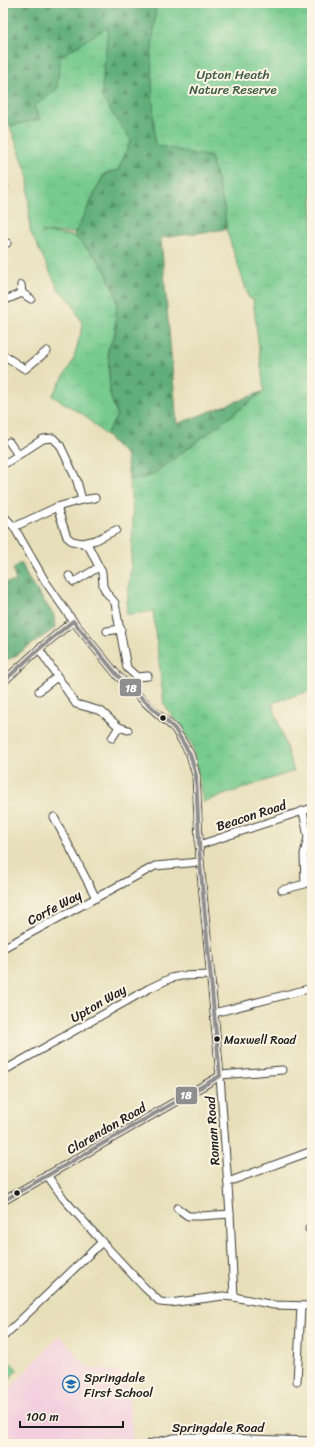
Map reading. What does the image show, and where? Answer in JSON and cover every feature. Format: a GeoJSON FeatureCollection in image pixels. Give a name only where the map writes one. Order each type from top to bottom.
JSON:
{"type":"FeatureCollection","features":[{"type":"Feature","properties":{"kind":"street"},"geometry":{"type":"LineString","coordinates":[[3,301],[21,289],[30,299]]}},
{"type":"Feature","properties":{"kind":"street"},"geometry":{"type":"LineString","coordinates":[[3,355],[24,373],[47,351]]}},
{"type":"Feature","properties":{"kind":"street"},"geometry":{"type":"LineString","coordinates":[[6,463],[43,439],[53,438],[60,445],[77,480],[82,500]]}},
{"type":"Feature","properties":{"kind":"street"},"geometry":{"type":"LineString","coordinates":[[9,442],[18,455]]}},
{"type":"Feature","properties":{"kind":"street"},"geometry":{"type":"LineString","coordinates":[[14,528],[56,507],[95,498]]}},
{"type":"Feature","properties":{"kind":"street"},"geometry":{"type":"LineString","coordinates":[[56,507],[67,536],[72,541],[83,544],[91,550],[102,572],[103,586],[115,603],[127,668],[137,677],[148,676]]}},
{"type":"Feature","properties":{"kind":"street","name":"Roman Road"},"geometry":{"type":"LineString","coordinates":[[3,515],[14,528],[45,581],[73,621],[118,676],[175,729],[188,750],[196,775],[198,845],[220,1075],[228,1182],[234,1297]]}},
{"type":"Feature","properties":{"kind":"street"},"geometry":{"type":"LineString","coordinates":[[83,544],[96,540],[116,530]]}},
{"type":"Feature","properties":{"kind":"street"},"geometry":{"type":"LineString","coordinates":[[69,576],[74,582],[99,567]]}},
{"type":"Feature","properties":{"kind":"street"},"geometry":{"type":"LineString","coordinates":[[3,682],[39,649],[73,621]]}},
{"type":"Feature","properties":{"kind":"street"},"geometry":{"type":"LineString","coordinates":[[108,631],[121,629]]}},
{"type":"Feature","properties":{"kind":"street"},"geometry":{"type":"LineString","coordinates":[[39,649],[76,704],[101,711],[119,727],[128,730]]}},
{"type":"Feature","properties":{"kind":"street"},"geometry":{"type":"LineString","coordinates":[[39,691],[57,677]]}},
{"type":"Feature","properties":{"kind":"street"},"geometry":{"type":"LineString","coordinates":[[112,738],[119,727]]}},
{"type":"Feature","properties":{"kind":"street","name":"Beacon Road"},"geometry":{"type":"LineString","coordinates":[[198,845],[312,808]]}},
{"type":"Feature","properties":{"kind":"street"},"geometry":{"type":"LineString","coordinates":[[282,890],[305,884],[304,854],[308,837],[303,811]]}},
{"type":"Feature","properties":{"kind":"street","name":"Corfe Way"},"geometry":{"type":"LineString","coordinates":[[54,818],[96,898]]}},
{"type":"Feature","properties":{"kind":"street","name":"Corfe Way"},"geometry":{"type":"LineString","coordinates":[[3,948],[155,866],[200,862]]}},
{"type":"Feature","properties":{"kind":"street","name":"Upton Way"},"geometry":{"type":"LineString","coordinates":[[3,1071],[148,989],[171,978],[181,976],[211,975]]}},
{"type":"Feature","properties":{"kind":"street"},"geometry":{"type":"LineString","coordinates":[[214,1013],[312,988]]}},
{"type":"Feature","properties":{"kind":"street"},"geometry":{"type":"LineString","coordinates":[[220,1075],[282,1070]]}},
{"type":"Feature","properties":{"kind":"street","name":"Clarendon Road"},"geometry":{"type":"LineString","coordinates":[[3,1201],[220,1075]]}},
{"type":"Feature","properties":{"kind":"street"},"geometry":{"type":"LineString","coordinates":[[228,1182],[312,1151]]}},
{"type":"Feature","properties":{"kind":"street"},"geometry":{"type":"LineString","coordinates":[[47,1175],[64,1199],[102,1242],[160,1302],[170,1303],[223,1296],[274,1305],[301,1307],[312,1306]]}},
{"type":"Feature","properties":{"kind":"street"},"geometry":{"type":"LineString","coordinates":[[177,1208],[188,1216],[230,1214]]}},
{"type":"Feature","properties":{"kind":"street"},"geometry":{"type":"LineString","coordinates":[[3,1336],[102,1242]]}},
{"type":"Feature","properties":{"kind":"street"},"geometry":{"type":"LineString","coordinates":[[297,1382],[301,1307]]}},
{"type":"Feature","properties":{"kind":"street","name":"Springdale Road"},"geometry":{"type":"LineString","coordinates":[[149,1444],[174,1438],[189,1437],[312,1441]]}},
{"type":"Feature","properties":{"kind":"shaded area","name":"Springdale First School"},"geometry":{"type":"Polygon","coordinates":[[[60,1335],[86,1367],[127,1373],[133,1444],[18,1444],[3,1426],[3,1396],[60,1335]]]}},
{"type":"Feature","properties":{"kind":"green space","name":"Upton Heath Nature Reserve"},"geometry":{"type":"Polygon","coordinates":[[[3,3],[312,3],[312,690],[272,703],[294,771],[203,802],[192,744],[164,704],[153,611],[126,615],[131,564],[133,514],[129,480],[151,476],[264,391],[253,299],[249,298],[226,229],[225,210],[132,140],[118,170],[104,174],[75,233],[41,232],[74,236],[96,257],[105,270],[117,298],[115,335],[108,349],[110,394],[117,416],[105,435],[84,415],[52,396],[73,361],[83,325],[71,301],[59,290],[30,231],[28,176],[10,126],[40,119],[3,49],[3,3]]]}},
{"type":"Feature","properties":{"kind":"green space"},"geometry":{"type":"Polygon","coordinates":[[[3,3],[150,3],[156,11],[151,57],[155,145],[211,157],[225,210],[226,229],[161,238],[177,424],[264,391],[151,476],[129,480],[126,455],[105,435],[117,416],[110,394],[108,349],[115,335],[117,298],[105,270],[96,257],[74,236],[104,174],[118,170],[131,140],[101,97],[108,27],[61,56],[57,89],[34,107],[40,119],[10,126],[3,121],[3,3]]]}},
{"type":"Feature","properties":{"kind":"green space"},"geometry":{"type":"Polygon","coordinates":[[[18,564],[22,564],[28,578],[54,615],[55,628],[14,657],[3,661],[3,582],[16,582],[13,570],[18,564]]]}},
{"type":"Feature","properties":{"kind":"green space"},"geometry":{"type":"Polygon","coordinates":[[[3,1356],[17,1369],[3,1388],[3,1356]]]}},
{"type":"Feature","properties":{"kind":"transit line","name":"18"},"geometry":{"type":"LineString","coordinates":[[3,682],[39,649],[73,621],[118,676],[175,729],[190,754],[196,775],[200,862],[220,1076],[3,1201]]}},
{"type":"Feature","properties":{"kind":"place","name":"Maxwell Road"},"geometry":{"type":"Point","coordinates":[217,1039]}},
{"type":"Feature","properties":{"kind":"place","name":"Springdale First School"},"geometry":{"type":"Point","coordinates":[71,1384]}}]}
